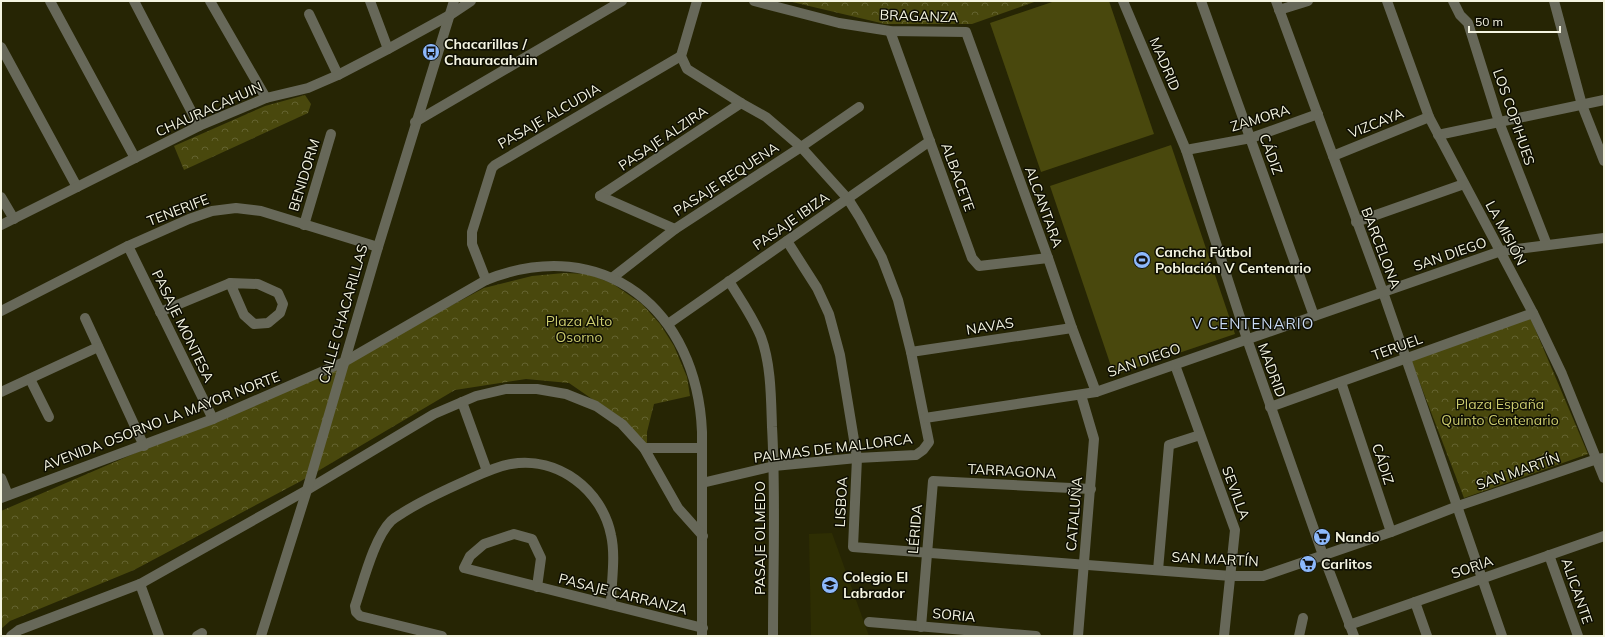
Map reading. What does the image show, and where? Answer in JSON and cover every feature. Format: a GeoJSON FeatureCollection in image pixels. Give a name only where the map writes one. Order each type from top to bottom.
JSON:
{"type":"FeatureCollection","features":[{"type":"Feature","properties":{"kind":"street"},"geometry":{"type":"LineString","coordinates":[[50,1],[135,158]]}},
{"type":"Feature","properties":{"kind":"street"},"geometry":{"type":"LineString","coordinates":[[134,1],[200,126]]}},
{"type":"Feature","properties":{"kind":"street"},"geometry":{"type":"LineString","coordinates":[[210,1],[266,98]]}},
{"type":"Feature","properties":{"kind":"street"},"geometry":{"type":"LineString","coordinates":[[370,1],[388,49]]}},
{"type":"Feature","properties":{"kind":"street","name":"CALLE CHACARILLAS"},"geometry":{"type":"LineString","coordinates":[[261,636],[307,490],[378,247],[454,1]]}},
{"type":"Feature","properties":{"kind":"street","name":"CHAURACAHUIN"},"geometry":{"type":"LineString","coordinates":[[1,225],[200,126],[266,98],[308,88],[338,75],[450,15],[471,1]]}},
{"type":"Feature","properties":{"kind":"street"},"geometry":{"type":"LineString","coordinates":[[416,122],[622,1]]}},
{"type":"Feature","properties":{"kind":"street"},"geometry":{"type":"LineString","coordinates":[[681,56],[697,1]]}},
{"type":"Feature","properties":{"kind":"street","name":"BRAGANZA"},"geometry":{"type":"LineString","coordinates":[[754,1],[839,23],[890,31],[966,32]]}},
{"type":"Feature","properties":{"kind":"street","name":"MADRID"},"geometry":{"type":"LineString","coordinates":[[1123,1],[1186,150],[1246,340],[1323,555],[1354,636]]}},
{"type":"Feature","properties":{"kind":"street","name":"CÁDIZ"},"geometry":{"type":"LineString","coordinates":[[1201,1],[1314,316]]}},
{"type":"Feature","properties":{"kind":"street"},"geometry":{"type":"LineString","coordinates":[[1277,6],[1308,1]]}},
{"type":"Feature","properties":{"kind":"street","name":"LA MISIÓN"},"geometry":{"type":"LineString","coordinates":[[1387,1],[1429,117],[1533,312],[1600,458],[1604,478]]}},
{"type":"Feature","properties":{"kind":"street","name":"LOS COPIHUES"},"geometry":{"type":"LineString","coordinates":[[1453,1],[1460,15],[1468,23],[1499,122],[1547,245]]}},
{"type":"Feature","properties":{"kind":"street"},"geometry":{"type":"LineString","coordinates":[[1554,1],[1582,105],[1604,161]]}},
{"type":"Feature","properties":{"kind":"street","name":"BARCELONA"},"geometry":{"type":"LineString","coordinates":[[1277,6],[1407,358],[1502,636]]}},
{"type":"Feature","properties":{"kind":"street"},"geometry":{"type":"LineString","coordinates":[[309,14],[338,75]]}},
{"type":"Feature","properties":{"kind":"street","name":"ALBACETE"},"geometry":{"type":"LineString","coordinates":[[890,31],[972,258],[979,266],[1048,258]]}},
{"type":"Feature","properties":{"kind":"street","name":"ALCANTARA"},"geometry":{"type":"LineString","coordinates":[[966,32],[1096,392]]}},
{"type":"Feature","properties":{"kind":"street"},"geometry":{"type":"LineString","coordinates":[[1,47],[78,187]]}},
{"type":"Feature","properties":{"kind":"street","name":"PALMAS DE MALLORCA"},"geometry":{"type":"LineString","coordinates":[[681,56],[687,69],[766,117],[801,147],[848,199],[871,238],[890,279],[904,319],[929,442],[923,450],[916,455],[857,458],[774,466],[702,483]]}},
{"type":"Feature","properties":{"kind":"street","name":"PASAJE ALCUDIA"},"geometry":{"type":"LineString","coordinates":[[486,280],[472,244],[472,232],[492,168],[499,161],[681,56]]}},
{"type":"Feature","properties":{"kind":"street"},"geometry":{"type":"LineString","coordinates":[[1438,134],[1604,100]]}},
{"type":"Feature","properties":{"kind":"street","name":"PASAJE ALZIRA"},"geometry":{"type":"LineString","coordinates":[[675,229],[600,196],[741,103]]}},
{"type":"Feature","properties":{"kind":"street","name":"PASAJE REQUENA"},"geometry":{"type":"LineString","coordinates":[[612,278],[675,229],[801,147],[859,106]]}},
{"type":"Feature","properties":{"kind":"street","name":"ZAMORA"},"geometry":{"type":"LineString","coordinates":[[1186,150],[1251,138],[1318,114]]}},
{"type":"Feature","properties":{"kind":"street","name":"VIZCAYA"},"geometry":{"type":"LineString","coordinates":[[1333,156],[1429,117]]}},
{"type":"Feature","properties":{"kind":"street","name":"BENIDORM"},"geometry":{"type":"LineString","coordinates":[[304,224],[331,134]]}},
{"type":"Feature","properties":{"kind":"street","name":"PASAJE IBIZA"},"geometry":{"type":"LineString","coordinates":[[668,324],[930,142]]}},
{"type":"Feature","properties":{"kind":"street"},"geometry":{"type":"LineString","coordinates":[[1356,222],[1464,184]]}},
{"type":"Feature","properties":{"kind":"street"},"geometry":{"type":"LineString","coordinates":[[1,196],[14,219]]}},
{"type":"Feature","properties":{"kind":"street","name":"TENERIFE"},"geometry":{"type":"LineString","coordinates":[[1,311],[128,246],[200,214],[224,209],[249,209],[261,211],[378,247]]}},
{"type":"Feature","properties":{"kind":"street","name":"SAN DIEGO"},"geometry":{"type":"LineString","coordinates":[[925,418],[1081,396],[1175,365],[1501,251],[1604,238]]}},
{"type":"Feature","properties":{"kind":"street","name":"LISBOA"},"geometry":{"type":"LineString","coordinates":[[787,241],[817,288],[829,314],[840,355],[857,458],[853,547]]}},
{"type":"Feature","properties":{"kind":"street","name":"PASAJE MONTESA"},"geometry":{"type":"LineString","coordinates":[[128,246],[213,419]]}},
{"type":"Feature","properties":{"kind":"street","name":"AVENIDA OSORNO LA MAYOR NORTE"},"geometry":{"type":"LineString","coordinates":[[5,497],[213,419],[344,362],[486,280],[515,270],[546,266],[574,268],[612,278],[646,299],[668,324],[684,352],[695,382],[701,415],[703,632]]}},
{"type":"Feature","properties":{"kind":"street","name":"PASAJE OLMEDO"},"geometry":{"type":"LineString","coordinates":[[729,281],[748,311],[761,337],[768,365],[771,394],[774,466],[773,636]]}},
{"type":"Feature","properties":{"kind":"street"},"geometry":{"type":"LineString","coordinates":[[160,312],[230,283],[258,284],[278,293],[283,304],[280,313],[268,324],[254,324],[244,315],[230,283]]}},
{"type":"Feature","properties":{"kind":"street","name":"TERUEL"},"geometry":{"type":"LineString","coordinates":[[1270,407],[1533,312]]}},
{"type":"Feature","properties":{"kind":"street"},"geometry":{"type":"LineString","coordinates":[[85,318],[144,446]]}},
{"type":"Feature","properties":{"kind":"street","name":"NAVAS"},"geometry":{"type":"LineString","coordinates":[[911,352],[1072,328]]}},
{"type":"Feature","properties":{"kind":"street"},"geometry":{"type":"LineString","coordinates":[[1,392],[98,347]]}},
{"type":"Feature","properties":{"kind":"street","name":"SEVILLA"},"geometry":{"type":"LineString","coordinates":[[1175,365],[1235,530],[1224,636]]}},
{"type":"Feature","properties":{"kind":"street"},"geometry":{"type":"LineString","coordinates":[[30,378],[49,417]]}},
{"type":"Feature","properties":{"kind":"street","name":"CÁDIZ"},"geometry":{"type":"LineString","coordinates":[[1341,382],[1391,532]]}},
{"type":"Feature","properties":{"kind":"street"},"geometry":{"type":"LineString","coordinates":[[11,636],[20,630],[140,584],[307,490],[434,414],[491,392],[521,388],[552,391],[582,400],[609,415],[622,424],[644,448],[678,508],[703,536]]}},
{"type":"Feature","properties":{"kind":"street","name":"CATALUÑA"},"geometry":{"type":"LineString","coordinates":[[1078,636],[1094,439],[1081,396]]}},
{"type":"Feature","properties":{"kind":"street"},"geometry":{"type":"LineString","coordinates":[[462,402],[487,471]]}},
{"type":"Feature","properties":{"kind":"street"},"geometry":{"type":"LineString","coordinates":[[1158,570],[1169,445],[1200,435]]}},
{"type":"Feature","properties":{"kind":"street"},"geometry":{"type":"LineString","coordinates":[[644,448],[701,448]]}},
{"type":"Feature","properties":{"kind":"street","name":"SAN MARTÍN"},"geometry":{"type":"LineString","coordinates":[[853,547],[1231,576],[1263,576],[1391,532],[1458,506],[1600,458]]}},
{"type":"Feature","properties":{"kind":"street"},"geometry":{"type":"LineString","coordinates":[[442,636],[426,634],[360,616],[356,612],[355,606],[376,543],[391,521],[420,502],[487,471],[512,464],[538,464],[563,472],[575,478],[592,494],[605,514],[612,537],[611,605]]}},
{"type":"Feature","properties":{"kind":"street"},"geometry":{"type":"LineString","coordinates":[[1,478],[5,497]]}},
{"type":"Feature","properties":{"kind":"street","name":"TARRAGONA"},"geometry":{"type":"LineString","coordinates":[[932,481],[1091,489]]}},
{"type":"Feature","properties":{"kind":"street","name":"LÉRIDA"},"geometry":{"type":"LineString","coordinates":[[921,627],[932,481]]}},
{"type":"Feature","properties":{"kind":"street","name":"PASAJE CARRANZA"},"geometry":{"type":"LineString","coordinates":[[537,587],[541,558],[532,539],[514,534],[484,544],[470,556],[464,568],[537,587],[611,605],[703,632]]}},
{"type":"Feature","properties":{"kind":"street","name":"SORIA"},"geometry":{"type":"LineString","coordinates":[[1349,625],[1604,536]]}},
{"type":"Feature","properties":{"kind":"street","name":"ALICANTE"},"geometry":{"type":"LineString","coordinates":[[1549,555],[1578,636]]}},
{"type":"Feature","properties":{"kind":"street"},"geometry":{"type":"LineString","coordinates":[[140,584],[159,636]]}},
{"type":"Feature","properties":{"kind":"street"},"geometry":{"type":"LineString","coordinates":[[1415,602],[1427,636]]}},
{"type":"Feature","properties":{"kind":"street"},"geometry":{"type":"LineString","coordinates":[[1299,636],[1303,618]]}},
{"type":"Feature","properties":{"kind":"street","name":"SORIA"},"geometry":{"type":"LineString","coordinates":[[869,622],[921,627],[938,632],[1036,636]]}},
{"type":"Feature","properties":{"kind":"shaded area","name":"Colegio El Labrador"},"geometry":{"type":"Polygon","coordinates":[[[832,533],[869,636],[811,636],[809,534],[832,533]]]}},
{"type":"Feature","properties":{"kind":"green space"},"geometry":{"type":"Polygon","coordinates":[[[788,1],[1037,1],[972,24],[885,24],[788,1]]]}},
{"type":"Feature","properties":{"kind":"green space"},"geometry":{"type":"Polygon","coordinates":[[[1055,1],[1109,1],[1154,134],[1041,172],[990,23],[1055,1]]]}},
{"type":"Feature","properties":{"kind":"green space"},"geometry":{"type":"Polygon","coordinates":[[[305,95],[311,104],[308,113],[184,170],[174,146],[265,106],[305,95]]]}},
{"type":"Feature","properties":{"kind":"green space","name":"Cancha Fútbol Población V Centenario"},"geometry":{"type":"Polygon","coordinates":[[[1171,145],[1235,334],[1114,375],[1050,186],[1171,145]]]}},
{"type":"Feature","properties":{"kind":"green space","name":"Plaza Alto Osorno"},"geometry":{"type":"Polygon","coordinates":[[[564,273],[589,274],[613,284],[642,304],[660,324],[674,346],[687,377],[690,396],[654,404],[647,432],[647,445],[595,401],[569,383],[526,379],[455,390],[301,481],[134,570],[10,621],[1,629],[1,511],[342,364],[484,288],[532,276],[564,273]]]}},
{"type":"Feature","properties":{"kind":"green space","name":"Plaza España Quinto Centenario"},"geometry":{"type":"Polygon","coordinates":[[[1530,317],[1588,454],[1464,498],[1411,360],[1530,317]]]}},
{"type":"Feature","properties":{"kind":"place","name":"Chacarillas / Chauracahuin"},"geometry":{"type":"Point","coordinates":[431,52]}},
{"type":"Feature","properties":{"kind":"place","name":"Cancha Fútbol Población V Centenario"},"geometry":{"type":"Point","coordinates":[1142,260]}},
{"type":"Feature","properties":{"kind":"place","name":"Nando"},"geometry":{"type":"Point","coordinates":[1322,537]}},
{"type":"Feature","properties":{"kind":"place","name":"Carlitos"},"geometry":{"type":"Point","coordinates":[1308,564]}},
{"type":"Feature","properties":{"kind":"place","name":"Colegio El Labrador"},"geometry":{"type":"Point","coordinates":[830,585]}},
{"type":"Feature","properties":{"kind":"district","name":"V CENTENARIO"},"geometry":{"type":"Point","coordinates":[1253,324]}}]}
